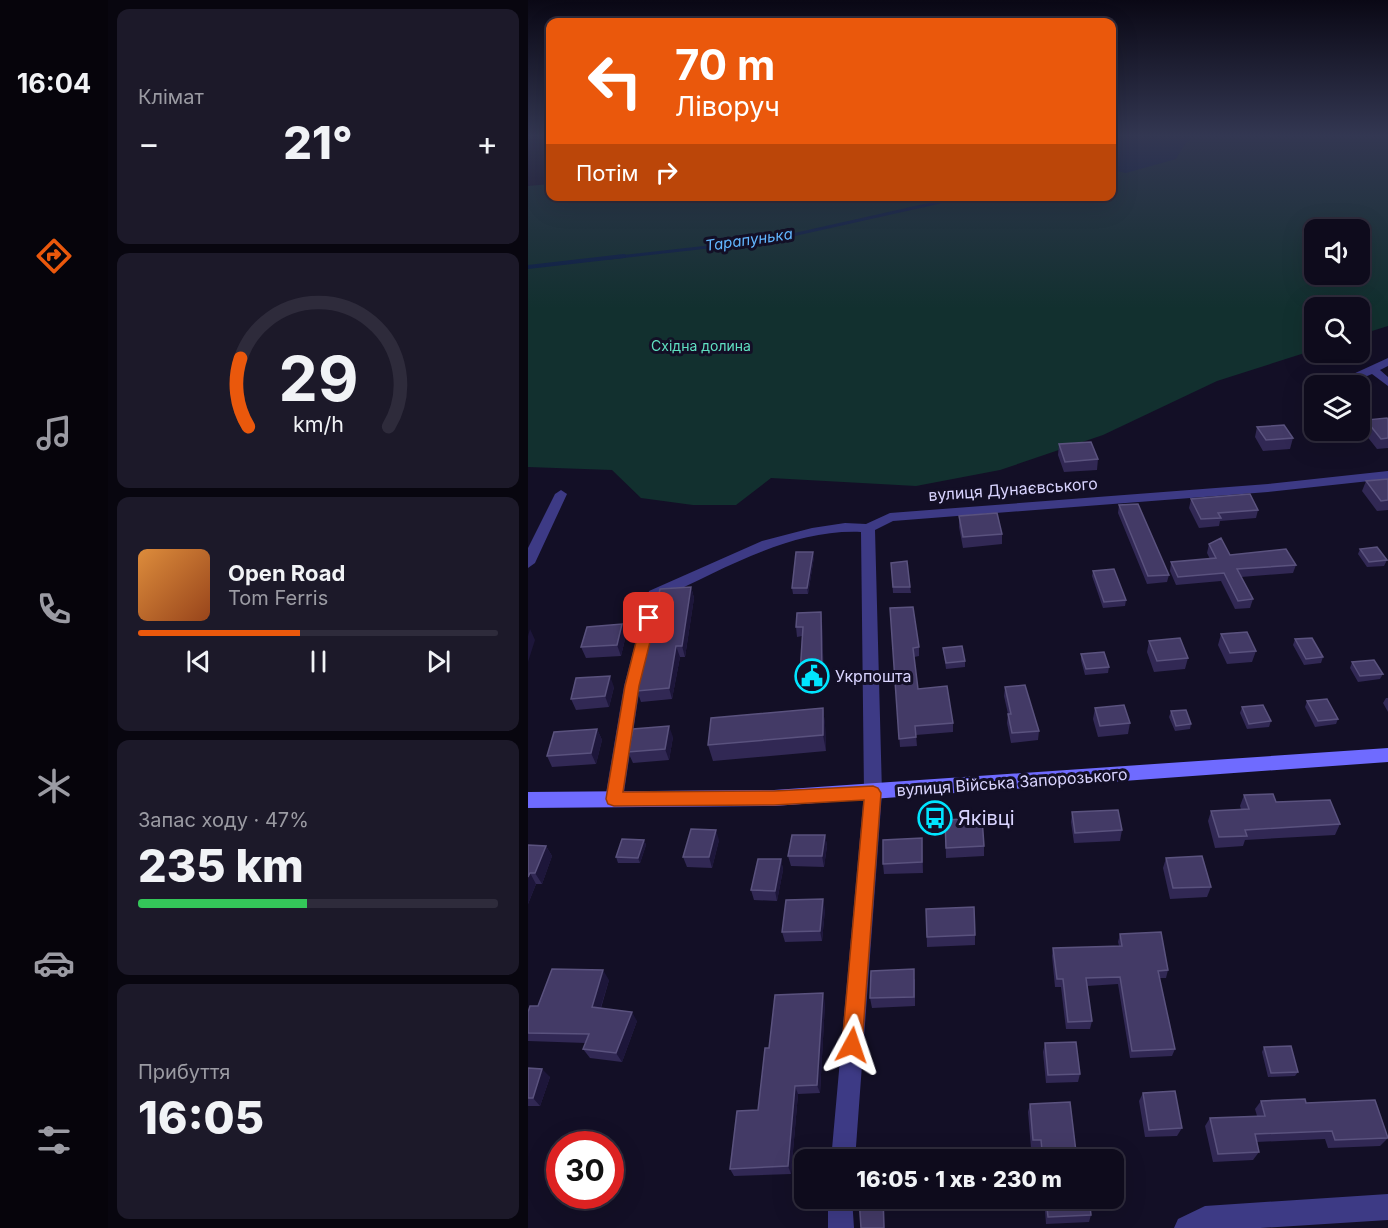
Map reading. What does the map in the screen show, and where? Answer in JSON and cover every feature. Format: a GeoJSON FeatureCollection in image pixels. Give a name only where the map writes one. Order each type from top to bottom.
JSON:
{"type":"FeatureCollection","features":[{"type":"Feature","properties":{"kind":"street"},"geometry":{"type":"LineString","coordinates":[[1360,375],[1388,360]]}},
{"type":"Feature","properties":{"kind":"street"},"geometry":{"type":"LineString","coordinates":[[1373,370],[1388,383]]}},
{"type":"Feature","properties":{"kind":"street","name":"вулиця Дунаєвського"},"geometry":{"type":"LineString","coordinates":[[614,799],[632,686],[654,595],[767,544],[846,527],[868,528],[890,517],[1268,488],[1388,475]]}},
{"type":"Feature","properties":{"kind":"street"},"geometry":{"type":"LineString","coordinates":[[528,563],[561,494]]}},
{"type":"Feature","properties":{"kind":"street"},"geometry":{"type":"LineString","coordinates":[[844,1149],[873,793],[868,528]]}},
{"type":"Feature","properties":{"kind":"street","name":"вулиця Війська Запорозького"},"geometry":{"type":"LineString","coordinates":[[528,800],[774,798],[873,793],[1388,754]]}},
{"type":"Feature","properties":{"kind":"street"},"geometry":{"type":"LineString","coordinates":[[1187,1228],[1205,1219],[1388,1207]]}},
{"type":"Feature","properties":{"kind":"street"},"geometry":{"type":"LineString","coordinates":[[840,1209],[841,1228]]}},
{"type":"Feature","properties":{"kind":"green space","name":"Східна долина"},"geometry":{"type":"Polygon","coordinates":[[[528,193],[546,193],[546,201],[1116,201],[1116,193],[1388,193],[1388,326],[1370,332],[1370,297],[1304,297],[1304,353],[1217,381],[1103,435],[1000,470],[916,486],[771,478],[736,505],[693,505],[641,498],[612,470],[528,467],[528,193]]]}},
{"type":"Feature","properties":{"kind":"building"},"geometry":{"type":"Polygon","coordinates":[[[1387,418],[1388,438],[1381,439],[1370,425],[1370,420],[1387,418]]]}},
{"type":"Feature","properties":{"kind":"building"},"geometry":{"type":"Polygon","coordinates":[[[1284,425],[1293,438],[1266,440],[1257,427],[1284,425]]]}},
{"type":"Feature","properties":{"kind":"building"},"geometry":{"type":"Polygon","coordinates":[[[1091,442],[1098,459],[1065,462],[1059,444],[1091,442]]]}},
{"type":"Feature","properties":{"kind":"building"},"geometry":{"type":"Polygon","coordinates":[[[1388,479],[1388,500],[1381,501],[1366,481],[1388,479]]]}},
{"type":"Feature","properties":{"kind":"building"},"geometry":{"type":"Polygon","coordinates":[[[1250,494],[1258,510],[1218,513],[1221,518],[1201,519],[1191,499],[1250,494]]]}},
{"type":"Feature","properties":{"kind":"building"},"geometry":{"type":"Polygon","coordinates":[[[1138,504],[1169,575],[1148,576],[1119,505],[1138,504]]]}},
{"type":"Feature","properties":{"kind":"building"},"geometry":{"type":"Polygon","coordinates":[[[997,513],[1002,534],[963,537],[959,516],[997,513]]]}},
{"type":"Feature","properties":{"kind":"building"},"geometry":{"type":"Polygon","coordinates":[[[1221,538],[1230,555],[1286,549],[1296,565],[1237,569],[1253,599],[1238,601],[1224,573],[1178,577],[1171,562],[1216,558],[1209,544],[1221,538]]]}},
{"type":"Feature","properties":{"kind":"building"},"geometry":{"type":"Polygon","coordinates":[[[1377,547],[1387,560],[1369,562],[1360,549],[1377,547]]]}},
{"type":"Feature","properties":{"kind":"building"},"geometry":{"type":"Polygon","coordinates":[[[796,552],[813,552],[807,588],[792,588],[796,552]]]}},
{"type":"Feature","properties":{"kind":"building"},"geometry":{"type":"Polygon","coordinates":[[[907,561],[910,587],[893,587],[891,563],[907,561]]]}},
{"type":"Feature","properties":{"kind":"building"},"geometry":{"type":"Polygon","coordinates":[[[1114,569],[1126,600],[1104,602],[1093,571],[1114,569]]]}},
{"type":"Feature","properties":{"kind":"building"},"geometry":{"type":"Polygon","coordinates":[[[691,587],[682,646],[676,646],[669,688],[637,691],[660,589],[691,587]]]}},
{"type":"Feature","properties":{"kind":"building"},"geometry":{"type":"Polygon","coordinates":[[[913,607],[919,647],[913,648],[918,689],[947,686],[953,723],[915,726],[916,737],[899,739],[890,608],[913,607]]]}},
{"type":"Feature","properties":{"kind":"building"},"geometry":{"type":"Polygon","coordinates":[[[821,612],[822,673],[800,674],[803,627],[796,627],[797,613],[821,612]]]}},
{"type":"Feature","properties":{"kind":"building"},"geometry":{"type":"Polygon","coordinates":[[[622,624],[617,645],[581,647],[587,627],[622,624]]]}},
{"type":"Feature","properties":{"kind":"building"},"geometry":{"type":"Polygon","coordinates":[[[1247,632],[1256,651],[1230,653],[1221,634],[1247,632]]]}},
{"type":"Feature","properties":{"kind":"building"},"geometry":{"type":"Polygon","coordinates":[[[1180,638],[1188,658],[1157,661],[1149,641],[1180,638]]]}},
{"type":"Feature","properties":{"kind":"building"},"geometry":{"type":"Polygon","coordinates":[[[1312,638],[1323,657],[1306,659],[1295,639],[1312,638]]]}},
{"type":"Feature","properties":{"kind":"building"},"geometry":{"type":"Polygon","coordinates":[[[962,646],[965,661],[946,663],[943,648],[962,646]]]}},
{"type":"Feature","properties":{"kind":"building"},"geometry":{"type":"Polygon","coordinates":[[[1104,652],[1109,667],[1086,669],[1081,654],[1104,652]]]}},
{"type":"Feature","properties":{"kind":"building"},"geometry":{"type":"Polygon","coordinates":[[[1374,660],[1383,674],[1360,676],[1352,662],[1374,660]]]}},
{"type":"Feature","properties":{"kind":"building"},"geometry":{"type":"Polygon","coordinates":[[[610,676],[605,696],[571,699],[576,678],[610,676]]]}},
{"type":"Feature","properties":{"kind":"building"},"geometry":{"type":"Polygon","coordinates":[[[1025,685],[1039,731],[1012,733],[1008,714],[1011,714],[1005,687],[1025,685]]]}},
{"type":"Feature","properties":{"kind":"building"},"geometry":{"type":"Polygon","coordinates":[[[1327,699],[1338,719],[1318,721],[1307,701],[1327,699]]]}},
{"type":"Feature","properties":{"kind":"building"},"geometry":{"type":"Polygon","coordinates":[[[1124,705],[1130,723],[1100,726],[1095,708],[1124,705]]]}},
{"type":"Feature","properties":{"kind":"building"},"geometry":{"type":"Polygon","coordinates":[[[1263,705],[1271,721],[1249,724],[1242,707],[1263,705]]]}},
{"type":"Feature","properties":{"kind":"building"},"geometry":{"type":"Polygon","coordinates":[[[823,708],[823,735],[708,745],[711,718],[823,708]]]}},
{"type":"Feature","properties":{"kind":"building"},"geometry":{"type":"Polygon","coordinates":[[[1186,710],[1191,724],[1176,726],[1171,711],[1186,710]]]}},
{"type":"Feature","properties":{"kind":"building"},"geometry":{"type":"Polygon","coordinates":[[[669,726],[665,749],[628,752],[633,729],[669,726]]]}},
{"type":"Feature","properties":{"kind":"building"},"geometry":{"type":"Polygon","coordinates":[[[597,729],[591,753],[547,756],[554,732],[597,729]]]}},
{"type":"Feature","properties":{"kind":"building"},"geometry":{"type":"Polygon","coordinates":[[[1273,794],[1276,802],[1330,800],[1340,824],[1245,830],[1247,836],[1219,837],[1211,811],[1249,809],[1244,795],[1273,794]]]}},
{"type":"Feature","properties":{"kind":"building"},"geometry":{"type":"Polygon","coordinates":[[[1118,810],[1122,830],[1075,833],[1072,812],[1118,810]]]}},
{"type":"Feature","properties":{"kind":"building"},"geometry":{"type":"Polygon","coordinates":[[[982,818],[984,846],[946,848],[945,820],[982,818]]]}},
{"type":"Feature","properties":{"kind":"building"},"geometry":{"type":"Polygon","coordinates":[[[691,829],[716,830],[709,857],[683,857],[691,829]]]}},
{"type":"Feature","properties":{"kind":"building"},"geometry":{"type":"Polygon","coordinates":[[[792,835],[825,835],[822,856],[788,856],[792,835]]]}},
{"type":"Feature","properties":{"kind":"building"},"geometry":{"type":"Polygon","coordinates":[[[922,838],[922,862],[883,864],[883,840],[922,838]]]}},
{"type":"Feature","properties":{"kind":"building"},"geometry":{"type":"Polygon","coordinates":[[[622,839],[644,840],[638,858],[616,857],[622,839]]]}},
{"type":"Feature","properties":{"kind":"building"},"geometry":{"type":"Polygon","coordinates":[[[528,845],[546,846],[535,873],[530,873],[528,877],[528,845]]]}},
{"type":"Feature","properties":{"kind":"building"},"geometry":{"type":"Polygon","coordinates":[[[1202,856],[1211,887],[1173,888],[1166,858],[1202,856]]]}},
{"type":"Feature","properties":{"kind":"building"},"geometry":{"type":"Polygon","coordinates":[[[758,859],[781,859],[775,891],[751,890],[758,859]]]}},
{"type":"Feature","properties":{"kind":"building"},"geometry":{"type":"Polygon","coordinates":[[[823,899],[820,931],[782,932],[786,900],[823,899]]]}},
{"type":"Feature","properties":{"kind":"building"},"geometry":{"type":"Polygon","coordinates":[[[974,907],[975,935],[927,937],[926,909],[974,907]]]}},
{"type":"Feature","properties":{"kind":"building"},"geometry":{"type":"Polygon","coordinates":[[[1161,932],[1168,970],[1158,971],[1175,1049],[1132,1051],[1120,977],[1086,978],[1092,1021],[1068,1022],[1063,979],[1057,979],[1053,948],[1122,946],[1120,934],[1161,932]]]}},
{"type":"Feature","properties":{"kind":"building"},"geometry":{"type":"Polygon","coordinates":[[[552,969],[603,970],[592,1007],[632,1012],[616,1053],[583,1049],[589,1034],[528,1033],[530,1006],[538,1006],[552,969]]]}},
{"type":"Feature","properties":{"kind":"building"},"geometry":{"type":"Polygon","coordinates":[[[914,969],[914,997],[870,998],[871,971],[914,969]]]}},
{"type":"Feature","properties":{"kind":"building"},"geometry":{"type":"Polygon","coordinates":[[[823,993],[817,1085],[795,1086],[788,1166],[730,1169],[737,1111],[758,1110],[765,1048],[769,1048],[775,995],[823,993]]]}},
{"type":"Feature","properties":{"kind":"building"},"geometry":{"type":"Polygon","coordinates":[[[1076,1042],[1080,1074],[1048,1075],[1045,1043],[1076,1042]]]}},
{"type":"Feature","properties":{"kind":"building"},"geometry":{"type":"Polygon","coordinates":[[[1291,1046],[1298,1072],[1271,1073],[1264,1047],[1291,1046]]]}},
{"type":"Feature","properties":{"kind":"building"},"geometry":{"type":"Polygon","coordinates":[[[528,1068],[542,1069],[533,1098],[528,1098],[528,1068]]]}},
{"type":"Feature","properties":{"kind":"building"},"geometry":{"type":"Polygon","coordinates":[[[1175,1091],[1182,1128],[1149,1130],[1143,1093],[1175,1091]]]}},
{"type":"Feature","properties":{"kind":"building"},"geometry":{"type":"Polygon","coordinates":[[[1305,1099],[1306,1103],[1375,1100],[1388,1138],[1335,1140],[1332,1131],[1255,1134],[1259,1152],[1218,1154],[1210,1118],[1265,1116],[1261,1101],[1305,1099]]]}},
{"type":"Feature","properties":{"kind":"building"},"geometry":{"type":"Polygon","coordinates":[[[1070,1102],[1076,1149],[1042,1149],[1041,1140],[1033,1140],[1030,1104],[1070,1102]]]}},
{"type":"Feature","properties":{"kind":"building"},"geometry":{"type":"Polygon","coordinates":[[[860,1209],[883,1209],[884,1228],[861,1228],[860,1209]]]}},
{"type":"Feature","properties":{"kind":"building"},"geometry":{"type":"Polygon","coordinates":[[[1047,1209],[1090,1209],[1091,1215],[1048,1217],[1047,1209]]]}},
{"type":"Feature","properties":{"kind":"waterway","name":"Тарапунька"},"geometry":{"type":"LineString","coordinates":[[610,258],[770,240],[945,201]]}},
{"type":"Feature","properties":{"kind":"waterway","name":"Тарапунька"},"geometry":{"type":"LineString","coordinates":[[528,267],[624,256]]}},
{"type":"Feature","properties":{"kind":"place","name":"Укрпошта"},"geometry":{"type":"Point","coordinates":[812,676]}},
{"type":"Feature","properties":{"kind":"place","name":"Яківці"},"geometry":{"type":"Point","coordinates":[935,818]}},
{"type":"Feature","properties":{"kind":"route"},"geometry":{"type":"LineString","coordinates":[[649,618],[632,686],[614,799],[774,798],[873,793],[852,1045]]}}]}
